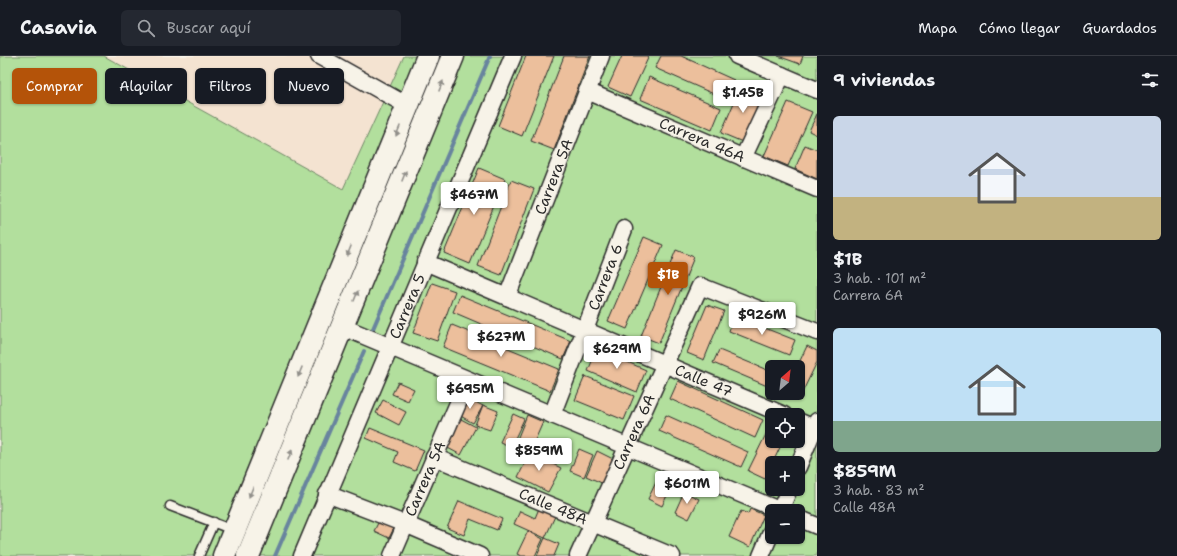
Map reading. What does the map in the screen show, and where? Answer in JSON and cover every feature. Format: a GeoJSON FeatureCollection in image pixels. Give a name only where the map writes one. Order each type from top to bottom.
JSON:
{"type":"FeatureCollection","features":[{"type":"Feature","properties":{"kind":"main road"},"geometry":{"type":"LineString","coordinates":[[224,556],[428,56]]}},
{"type":"Feature","properties":{"kind":"main road"},"geometry":{"type":"LineString","coordinates":[[248,556],[343,328],[453,56]]}},
{"type":"Feature","properties":{"kind":"street"},"geometry":{"type":"LineString","coordinates":[[319,56],[408,106]]}},
{"type":"Feature","properties":{"kind":"street","name":"Carrera 5"},"geometry":{"type":"LineString","coordinates":[[302,556],[513,56]]}},
{"type":"Feature","properties":{"kind":"street","name":"Carrera 5A"},"geometry":{"type":"LineString","coordinates":[[507,297],[601,56]]}},
{"type":"Feature","properties":{"kind":"street"},"geometry":{"type":"LineString","coordinates":[[737,56],[817,90]]}},
{"type":"Feature","properties":{"kind":"street"},"geometry":{"type":"LineString","coordinates":[[743,158],[782,75]]}},
{"type":"Feature","properties":{"kind":"street","name":"Carrera 46A"},"geometry":{"type":"LineString","coordinates":[[588,91],[817,189]]}},
{"type":"Feature","properties":{"kind":"street","name":"Carrera 6"},"geometry":{"type":"LineString","coordinates":[[552,415],[624,229]]}},
{"type":"Feature","properties":{"kind":"street","name":"Calle 47"},"geometry":{"type":"LineString","coordinates":[[425,262],[768,408]]}},
{"type":"Feature","properties":{"kind":"street","name":"Carrera 6A"},"geometry":{"type":"LineString","coordinates":[[578,556],[626,446],[700,286],[817,332]]}},
{"type":"Feature","properties":{"kind":"street"},"geometry":{"type":"LineString","coordinates":[[343,328],[765,505]]}},
{"type":"Feature","properties":{"kind":"street","name":"Carrera 5A"},"geometry":{"type":"LineString","coordinates":[[392,556],[468,380]]}},
{"type":"Feature","properties":{"kind":"street"},"geometry":{"type":"LineString","coordinates":[[803,456],[816,426],[805,423]]}},
{"type":"Feature","properties":{"kind":"street","name":"Calle 48A"},"geometry":{"type":"LineString","coordinates":[[434,457],[672,556]]}},
{"type":"Feature","properties":{"kind":"street"},"geometry":{"type":"LineString","coordinates":[[327,494],[405,524],[480,556]]}},
{"type":"Feature","properties":{"kind":"street"},"geometry":{"type":"LineString","coordinates":[[805,521],[817,526]]}},
{"type":"Feature","properties":{"kind":"street"},"geometry":{"type":"LineString","coordinates":[[761,556],[766,544]]}},
{"type":"Feature","properties":{"kind":"lane"},"geometry":{"type":"LineString","coordinates":[[170,506],[235,531]]}},
{"type":"Feature","properties":{"kind":"lane"},"geometry":{"type":"LineString","coordinates":[[199,556],[214,522]]}},
{"type":"Feature","properties":{"kind":"shaded area"},"geometry":{"type":"Polygon","coordinates":[[[104,56],[404,56],[343,189],[187,102],[187,68],[126,68],[104,56]]]}},
{"type":"Feature","properties":{"kind":"green space"},"geometry":{"type":"Polygon","coordinates":[[[0,56],[104,56],[126,68],[105,68],[105,104],[187,104],[187,102],[343,189],[404,56],[817,56],[817,556],[0,556],[0,56]]]}},
{"type":"Feature","properties":{"kind":"building"},"geometry":{"type":"Polygon","coordinates":[[[526,56],[554,56],[522,136],[498,126],[526,56]]]}},
{"type":"Feature","properties":{"kind":"building"},"geometry":{"type":"Polygon","coordinates":[[[564,56],[590,56],[554,150],[531,141],[564,56]]]}},
{"type":"Feature","properties":{"kind":"building"},"geometry":{"type":"Polygon","coordinates":[[[622,56],[649,56],[630,97],[608,87],[622,56]]]}},
{"type":"Feature","properties":{"kind":"building"},"geometry":{"type":"Polygon","coordinates":[[[661,56],[681,56],[734,80],[725,99],[655,68],[661,56]]]}},
{"type":"Feature","properties":{"kind":"building"},"geometry":{"type":"Polygon","coordinates":[[[778,56],[803,56],[800,64],[778,56]]]}},
{"type":"Feature","properties":{"kind":"building"},"geometry":{"type":"Polygon","coordinates":[[[649,77],[721,108],[712,130],[640,99],[649,77]]]}},
{"type":"Feature","properties":{"kind":"building"},"geometry":{"type":"Polygon","coordinates":[[[742,84],[766,95],[745,143],[721,133],[742,84]]]}},
{"type":"Feature","properties":{"kind":"building"},"geometry":{"type":"Polygon","coordinates":[[[788,102],[812,112],[788,166],[764,156],[788,102]]]}},
{"type":"Feature","properties":{"kind":"building"},"geometry":{"type":"Polygon","coordinates":[[[817,114],[817,135],[809,131],[817,114]]]}},
{"type":"Feature","properties":{"kind":"building"},"geometry":{"type":"Polygon","coordinates":[[[805,145],[817,150],[817,179],[795,169],[805,145]]]}},
{"type":"Feature","properties":{"kind":"building"},"geometry":{"type":"Polygon","coordinates":[[[479,168],[505,179],[470,264],[444,253],[479,168]]]}},
{"type":"Feature","properties":{"kind":"building"},"geometry":{"type":"Polygon","coordinates":[[[511,180],[534,189],[501,275],[478,266],[511,180]]]}},
{"type":"Feature","properties":{"kind":"building"},"geometry":{"type":"Polygon","coordinates":[[[644,237],[663,245],[627,329],[608,321],[644,237]]]}},
{"type":"Feature","properties":{"kind":"building"},"geometry":{"type":"Polygon","coordinates":[[[676,250],[694,257],[659,343],[641,336],[676,250]]]}},
{"type":"Feature","properties":{"kind":"building"},"geometry":{"type":"Polygon","coordinates":[[[432,283],[455,291],[437,341],[413,333],[432,283]]]}},
{"type":"Feature","properties":{"kind":"building"},"geometry":{"type":"Polygon","coordinates":[[[460,295],[571,341],[563,359],[453,312],[460,295]]]}},
{"type":"Feature","properties":{"kind":"building"},"geometry":{"type":"Polygon","coordinates":[[[707,305],[724,311],[704,360],[687,353],[707,305]]]}},
{"type":"Feature","properties":{"kind":"building"},"geometry":{"type":"Polygon","coordinates":[[[734,316],[795,340],[789,355],[729,331],[734,316]]]}},
{"type":"Feature","properties":{"kind":"building"},"geometry":{"type":"Polygon","coordinates":[[[452,325],[559,369],[550,391],[443,347],[452,325]]]}},
{"type":"Feature","properties":{"kind":"building"},"geometry":{"type":"Polygon","coordinates":[[[807,346],[817,351],[817,362],[805,387],[805,360],[800,360],[807,346]]]}},
{"type":"Feature","properties":{"kind":"building"},"geometry":{"type":"Polygon","coordinates":[[[597,349],[646,370],[637,392],[588,371],[597,349]]]}},
{"type":"Feature","properties":{"kind":"building"},"geometry":{"type":"Polygon","coordinates":[[[719,350],[765,369],[765,385],[713,363],[719,350]]]}},
{"type":"Feature","properties":{"kind":"building"},"geometry":{"type":"Polygon","coordinates":[[[585,376],[634,396],[624,420],[575,400],[585,376]]]}},
{"type":"Feature","properties":{"kind":"building"},"geometry":{"type":"Polygon","coordinates":[[[678,381],[763,420],[755,438],[670,399],[678,381]]]}},
{"type":"Feature","properties":{"kind":"building"},"geometry":{"type":"Polygon","coordinates":[[[398,382],[414,389],[408,401],[392,394],[398,382]]]}},
{"type":"Feature","properties":{"kind":"building"},"geometry":{"type":"Polygon","coordinates":[[[466,397],[483,406],[473,423],[457,414],[466,397]]]}},
{"type":"Feature","properties":{"kind":"building"},"geometry":{"type":"Polygon","coordinates":[[[383,400],[406,412],[399,425],[376,413],[383,400]]]}},
{"type":"Feature","properties":{"kind":"building"},"geometry":{"type":"Polygon","coordinates":[[[483,405],[498,411],[490,430],[475,425],[483,405]]]}},
{"type":"Feature","properties":{"kind":"building"},"geometry":{"type":"Polygon","coordinates":[[[513,414],[524,419],[511,447],[500,442],[513,414]]]}},
{"type":"Feature","properties":{"kind":"building"},"geometry":{"type":"Polygon","coordinates":[[[527,415],[543,422],[529,454],[514,447],[527,415]]]}},
{"type":"Feature","properties":{"kind":"building"},"geometry":{"type":"Polygon","coordinates":[[[666,415],[748,452],[741,467],[659,431],[666,415]]]}},
{"type":"Feature","properties":{"kind":"building"},"geometry":{"type":"Polygon","coordinates":[[[459,418],[476,427],[461,455],[444,446],[459,418]]]}},
{"type":"Feature","properties":{"kind":"building"},"geometry":{"type":"Polygon","coordinates":[[[370,428],[424,450],[415,471],[394,462],[398,452],[366,438],[370,428]]]}},
{"type":"Feature","properties":{"kind":"building"},"geometry":{"type":"Polygon","coordinates":[[[765,436],[765,448],[780,448],[776,456],[765,456],[765,479],[748,471],[765,436]]]}},
{"type":"Feature","properties":{"kind":"building"},"geometry":{"type":"Polygon","coordinates":[[[579,449],[593,455],[584,477],[570,471],[579,449]]]}},
{"type":"Feature","properties":{"kind":"building"},"geometry":{"type":"Polygon","coordinates":[[[597,451],[615,460],[604,484],[586,476],[597,451]]]}},
{"type":"Feature","properties":{"kind":"building"},"geometry":{"type":"Polygon","coordinates":[[[530,453],[561,468],[548,492],[518,477],[530,453]]]}},
{"type":"Feature","properties":{"kind":"building"},"geometry":{"type":"Polygon","coordinates":[[[659,476],[673,483],[662,506],[648,499],[659,476]]]}},
{"type":"Feature","properties":{"kind":"building"},"geometry":{"type":"Polygon","coordinates":[[[684,492],[699,499],[689,519],[675,512],[684,492]]]}},
{"type":"Feature","properties":{"kind":"building"},"geometry":{"type":"Polygon","coordinates":[[[459,501],[502,519],[497,530],[470,519],[464,535],[447,528],[459,501]]]}},
{"type":"Feature","properties":{"kind":"building"},"geometry":{"type":"Polygon","coordinates":[[[540,506],[556,514],[545,538],[514,524],[520,511],[535,518],[540,506]]]}},
{"type":"Feature","properties":{"kind":"building"},"geometry":{"type":"Polygon","coordinates":[[[750,509],[764,515],[750,547],[729,537],[741,511],[748,514],[750,509]]]}},
{"type":"Feature","properties":{"kind":"building"},"geometry":{"type":"Polygon","coordinates":[[[380,519],[395,526],[389,538],[374,531],[380,519]]]}},
{"type":"Feature","properties":{"kind":"building"},"geometry":{"type":"Polygon","coordinates":[[[528,531],[543,539],[535,556],[521,556],[517,554],[528,531]]]}},
{"type":"Feature","properties":{"kind":"building"},"geometry":{"type":"Polygon","coordinates":[[[545,538],[559,544],[554,556],[537,556],[545,538]]]}},
{"type":"Feature","properties":{"kind":"waterway"},"geometry":{"type":"LineString","coordinates":[[372,331],[490,56]]}},
{"type":"Feature","properties":{"kind":"waterway"},"geometry":{"type":"LineString","coordinates":[[275,556],[364,351]]}}]}
